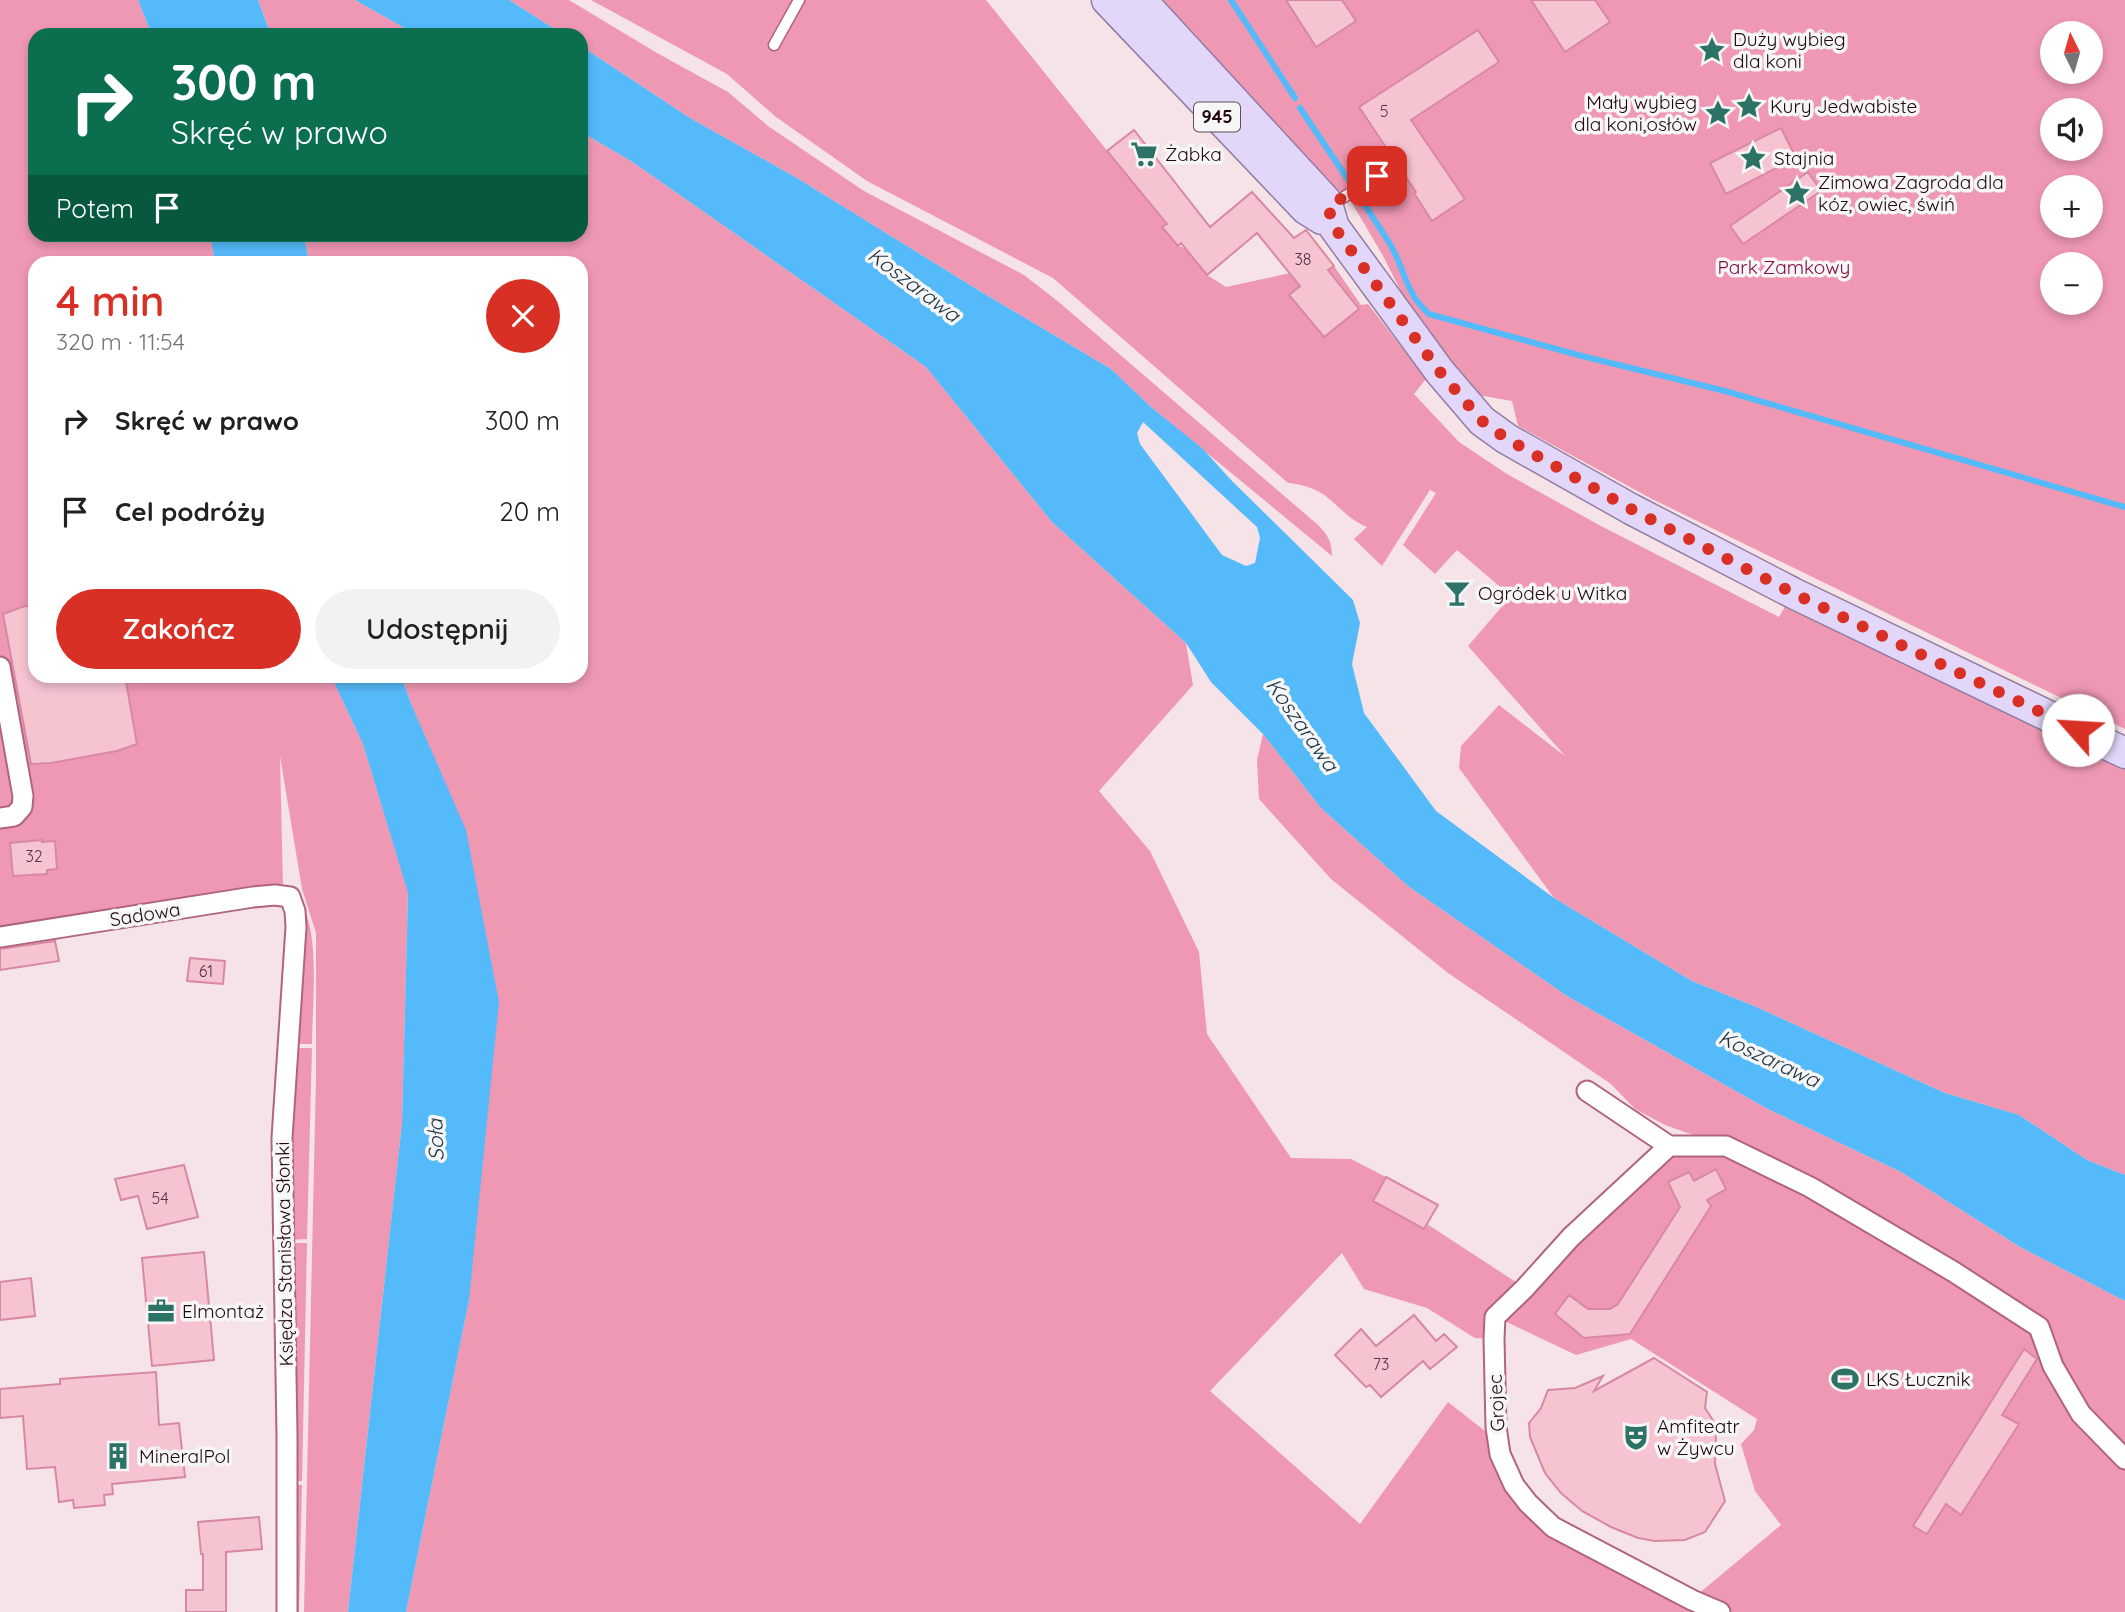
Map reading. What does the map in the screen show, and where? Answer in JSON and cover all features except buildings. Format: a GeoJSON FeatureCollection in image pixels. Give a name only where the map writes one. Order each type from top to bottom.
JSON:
{"type":"FeatureCollection","features":[{"type":"Feature","properties":{"kind":"main road","name":"945"},"geometry":{"type":"LineString","coordinates":[[1107,0],[1306,209],[1336,210]]}},
{"type":"Feature","properties":{"kind":"main road","name":"945"},"geometry":{"type":"LineString","coordinates":[[1141,0],[1336,210],[1440,372],[1482,421],[1507,439],[1631,509],[1793,593],[2125,753]]}},
{"type":"Feature","properties":{"kind":"street"},"geometry":{"type":"LineString","coordinates":[[0,667],[23,796],[22,807],[14,816],[0,818]]}},
{"type":"Feature","properties":{"kind":"street","name":"Sadowa"},"geometry":{"type":"LineString","coordinates":[[0,937],[253,897],[290,897]]}},
{"type":"Feature","properties":{"kind":"street","name":"Księdza Stanisława Słonki"},"geometry":{"type":"LineString","coordinates":[[287,1612],[282,1138],[296,927],[295,911],[290,897]]}},
{"type":"Feature","properties":{"kind":"street"},"geometry":{"type":"LineString","coordinates":[[1587,1091],[1669,1146],[1727,1146],[1810,1187],[1954,1272],[2039,1327],[2053,1366],[2081,1414],[2125,1459]]}},
{"type":"Feature","properties":{"kind":"street","name":"Grojec"},"geometry":{"type":"LineString","coordinates":[[1669,1146],[1571,1237],[1495,1317],[1496,1427],[1500,1454],[1514,1485],[1553,1527],[1720,1612]]}},
{"type":"Feature","properties":{"kind":"lane"},"geometry":{"type":"LineString","coordinates":[[774,45],[799,0]]}},
{"type":"Feature","properties":{"kind":"lane"},"geometry":{"type":"LineString","coordinates":[[1336,210],[1361,186],[1377,176]]}},
{"type":"Feature","properties":{"kind":"green space"},"geometry":{"type":"Polygon","coordinates":[[[0,0],[138,0],[149,28],[28,28],[28,242],[211,242],[214,256],[28,256],[28,683],[334,683],[363,744],[408,892],[402,1123],[348,1612],[304,1612],[316,1077],[316,933],[302,889],[280,756],[283,888],[0,941],[0,0]]]}},
{"type":"Feature","properties":{"kind":"green space"},"geometry":{"type":"Polygon","coordinates":[[[258,0],[355,0],[405,28],[268,28],[258,0]]]}},
{"type":"Feature","properties":{"kind":"green space"},"geometry":{"type":"Polygon","coordinates":[[[509,0],[569,0],[728,92],[768,126],[864,191],[1024,275],[1318,525],[1329,539],[1332,556],[1151,407],[1111,369],[797,178],[690,118],[588,51],[588,28],[553,28],[509,0]]]}},
{"type":"Feature","properties":{"kind":"green space"},"geometry":{"type":"Polygon","coordinates":[[[591,0],[986,0],[1166,224],[1163,227],[1178,246],[1185,248],[1207,275],[1226,287],[1290,273],[1302,288],[1334,266],[1361,305],[1368,304],[1426,379],[1414,394],[1459,442],[1507,474],[1599,525],[1779,617],[1786,605],[2125,769],[2125,1175],[2087,1160],[2019,1115],[1945,1093],[1754,1006],[1692,981],[1554,898],[1459,768],[1461,746],[1499,705],[1566,757],[1468,646],[1511,596],[1457,550],[1435,574],[1403,545],[1436,493],[1430,490],[1382,566],[1354,539],[1367,527],[1347,515],[1324,495],[1303,485],[1288,483],[1053,278],[867,181],[776,117],[727,74],[591,0]]]}},
{"type":"Feature","properties":{"kind":"green space","name":"Park Zamkowy"},"geometry":{"type":"Polygon","coordinates":[[[1153,0],[2125,0],[2125,729],[1652,499],[1518,426],[1512,401],[1478,395],[1409,307],[1352,203],[1267,122],[1153,0]]]}},
{"type":"Feature","properties":{"kind":"green space"},"geometry":{"type":"Polygon","coordinates":[[[588,136],[631,161],[926,367],[1052,522],[1186,643],[1193,685],[1099,791],[1150,851],[1199,952],[1207,1034],[1291,1158],[1351,1159],[1386,1177],[1374,1202],[1424,1229],[1427,1224],[1525,1288],[1669,1146],[1724,1146],[1665,1125],[1635,1109],[1611,1084],[1448,973],[1331,879],[1259,799],[1257,760],[1263,734],[1321,808],[1408,886],[1567,996],[1766,1108],[1901,1172],[2020,1247],[2125,1301],[2125,1612],[406,1612],[469,1300],[412,706],[404,683],[588,683],[588,256],[308,256],[305,242],[588,242],[588,136]],[[1342,1253],[1210,1391],[1360,1524],[1448,1402],[1485,1431],[1496,1427],[1528,1503],[1691,1600],[1781,1525],[1755,1491],[1741,1444],[1754,1430],[1757,1419],[1631,1339],[1576,1355],[1496,1317],[1494,1339],[1475,1338],[1427,1308],[1364,1289],[1342,1253]]]}},
{"type":"Feature","properties":{"kind":"green space"},"geometry":{"type":"Polygon","coordinates":[[[303,907],[312,936],[312,1044],[295,1044],[303,907]]]}},
{"type":"Feature","properties":{"kind":"green space"},"geometry":{"type":"Polygon","coordinates":[[[294,1048],[312,1048],[307,1239],[288,1240],[294,1048]]]}},
{"type":"Feature","properties":{"kind":"green space"},"geometry":{"type":"Polygon","coordinates":[[[288,1243],[307,1243],[302,1481],[292,1481],[288,1243]]]}},
{"type":"Feature","properties":{"kind":"green space"},"geometry":{"type":"Polygon","coordinates":[[[293,1485],[302,1485],[299,1612],[292,1612],[293,1485]]]}},
{"type":"Feature","properties":{"kind":"water"},"geometry":{"type":"Polygon","coordinates":[[[138,0],[258,0],[268,28],[149,28],[138,0]]]}},
{"type":"Feature","properties":{"kind":"water"},"geometry":{"type":"Polygon","coordinates":[[[355,0],[509,0],[553,28],[405,28],[355,0]]]}},
{"type":"Feature","properties":{"kind":"water","name":"Koszarawa"},"geometry":{"type":"Polygon","coordinates":[[[588,51],[690,118],[797,178],[1111,369],[1151,407],[1203,449],[1353,600],[1360,623],[1352,664],[1364,713],[1436,811],[1554,898],[1692,981],[1754,1006],[1945,1093],[2019,1115],[2087,1160],[2125,1175],[2125,1301],[2020,1247],[1901,1172],[1766,1108],[1567,996],[1408,886],[1321,808],[1263,734],[1211,682],[1186,643],[1052,522],[926,367],[631,161],[588,136],[588,51]],[[1143,422],[1137,433],[1140,444],[1222,555],[1246,566],[1255,563],[1260,538],[1257,527],[1143,422]]]}},
{"type":"Feature","properties":{"kind":"water"},"geometry":{"type":"Polygon","coordinates":[[[211,242],[305,242],[308,256],[214,256],[211,242]]]}},
{"type":"Feature","properties":{"kind":"water","name":"Soła"},"geometry":{"type":"Polygon","coordinates":[[[334,683],[404,683],[466,830],[499,1002],[469,1300],[406,1612],[348,1612],[402,1123],[408,893],[363,744],[334,683]]]}},
{"type":"Feature","properties":{"kind":"waterway"},"geometry":{"type":"LineString","coordinates":[[1231,0],[1295,98]]}},
{"type":"Feature","properties":{"kind":"waterway"},"geometry":{"type":"LineString","coordinates":[[1300,108],[1390,244],[1410,289],[1429,314],[1582,356],[1725,391],[2125,507]]}},
{"type":"Feature","properties":{"kind":"place","name":"Duży wybieg dla koni"},"geometry":{"type":"Point","coordinates":[1712,50]}},
{"type":"Feature","properties":{"kind":"place","name":"Kury Jedwabiste"},"geometry":{"type":"Point","coordinates":[1749,106]}},
{"type":"Feature","properties":{"kind":"place","name":"Mały wybieg dla koni,osłów"},"geometry":{"type":"Point","coordinates":[1718,113]}},
{"type":"Feature","properties":{"kind":"place","name":"Żabka"},"geometry":{"type":"Point","coordinates":[1144,154]}},
{"type":"Feature","properties":{"kind":"place","name":"Stajnia"},"geometry":{"type":"Point","coordinates":[1753,158]}},
{"type":"Feature","properties":{"kind":"place","name":"Zimowa Zagroda dla kóz, owiec, świń"},"geometry":{"type":"Point","coordinates":[1797,193]}},
{"type":"Feature","properties":{"kind":"place","name":"Ogródek u Witka"},"geometry":{"type":"Point","coordinates":[1457,593]}},
{"type":"Feature","properties":{"kind":"place","name":"Elmontaż"},"geometry":{"type":"Point","coordinates":[161,1311]}},
{"type":"Feature","properties":{"kind":"place","name":"LKS Łucznik"},"geometry":{"type":"Point","coordinates":[1845,1379]}},
{"type":"Feature","properties":{"kind":"place","name":"Amfiteatr w Żywcu"},"geometry":{"type":"Point","coordinates":[1636,1437]}},
{"type":"Feature","properties":{"kind":"place","name":"MineralPol"},"geometry":{"type":"Point","coordinates":[118,1456]}},
{"type":"Feature","properties":{"kind":"route"},"geometry":{"type":"LineString","coordinates":[[1377,176],[1328,207],[1334,227],[1440,372],[1482,421],[1534,456],[1654,521],[1793,593],[2078,730]]}}]}
